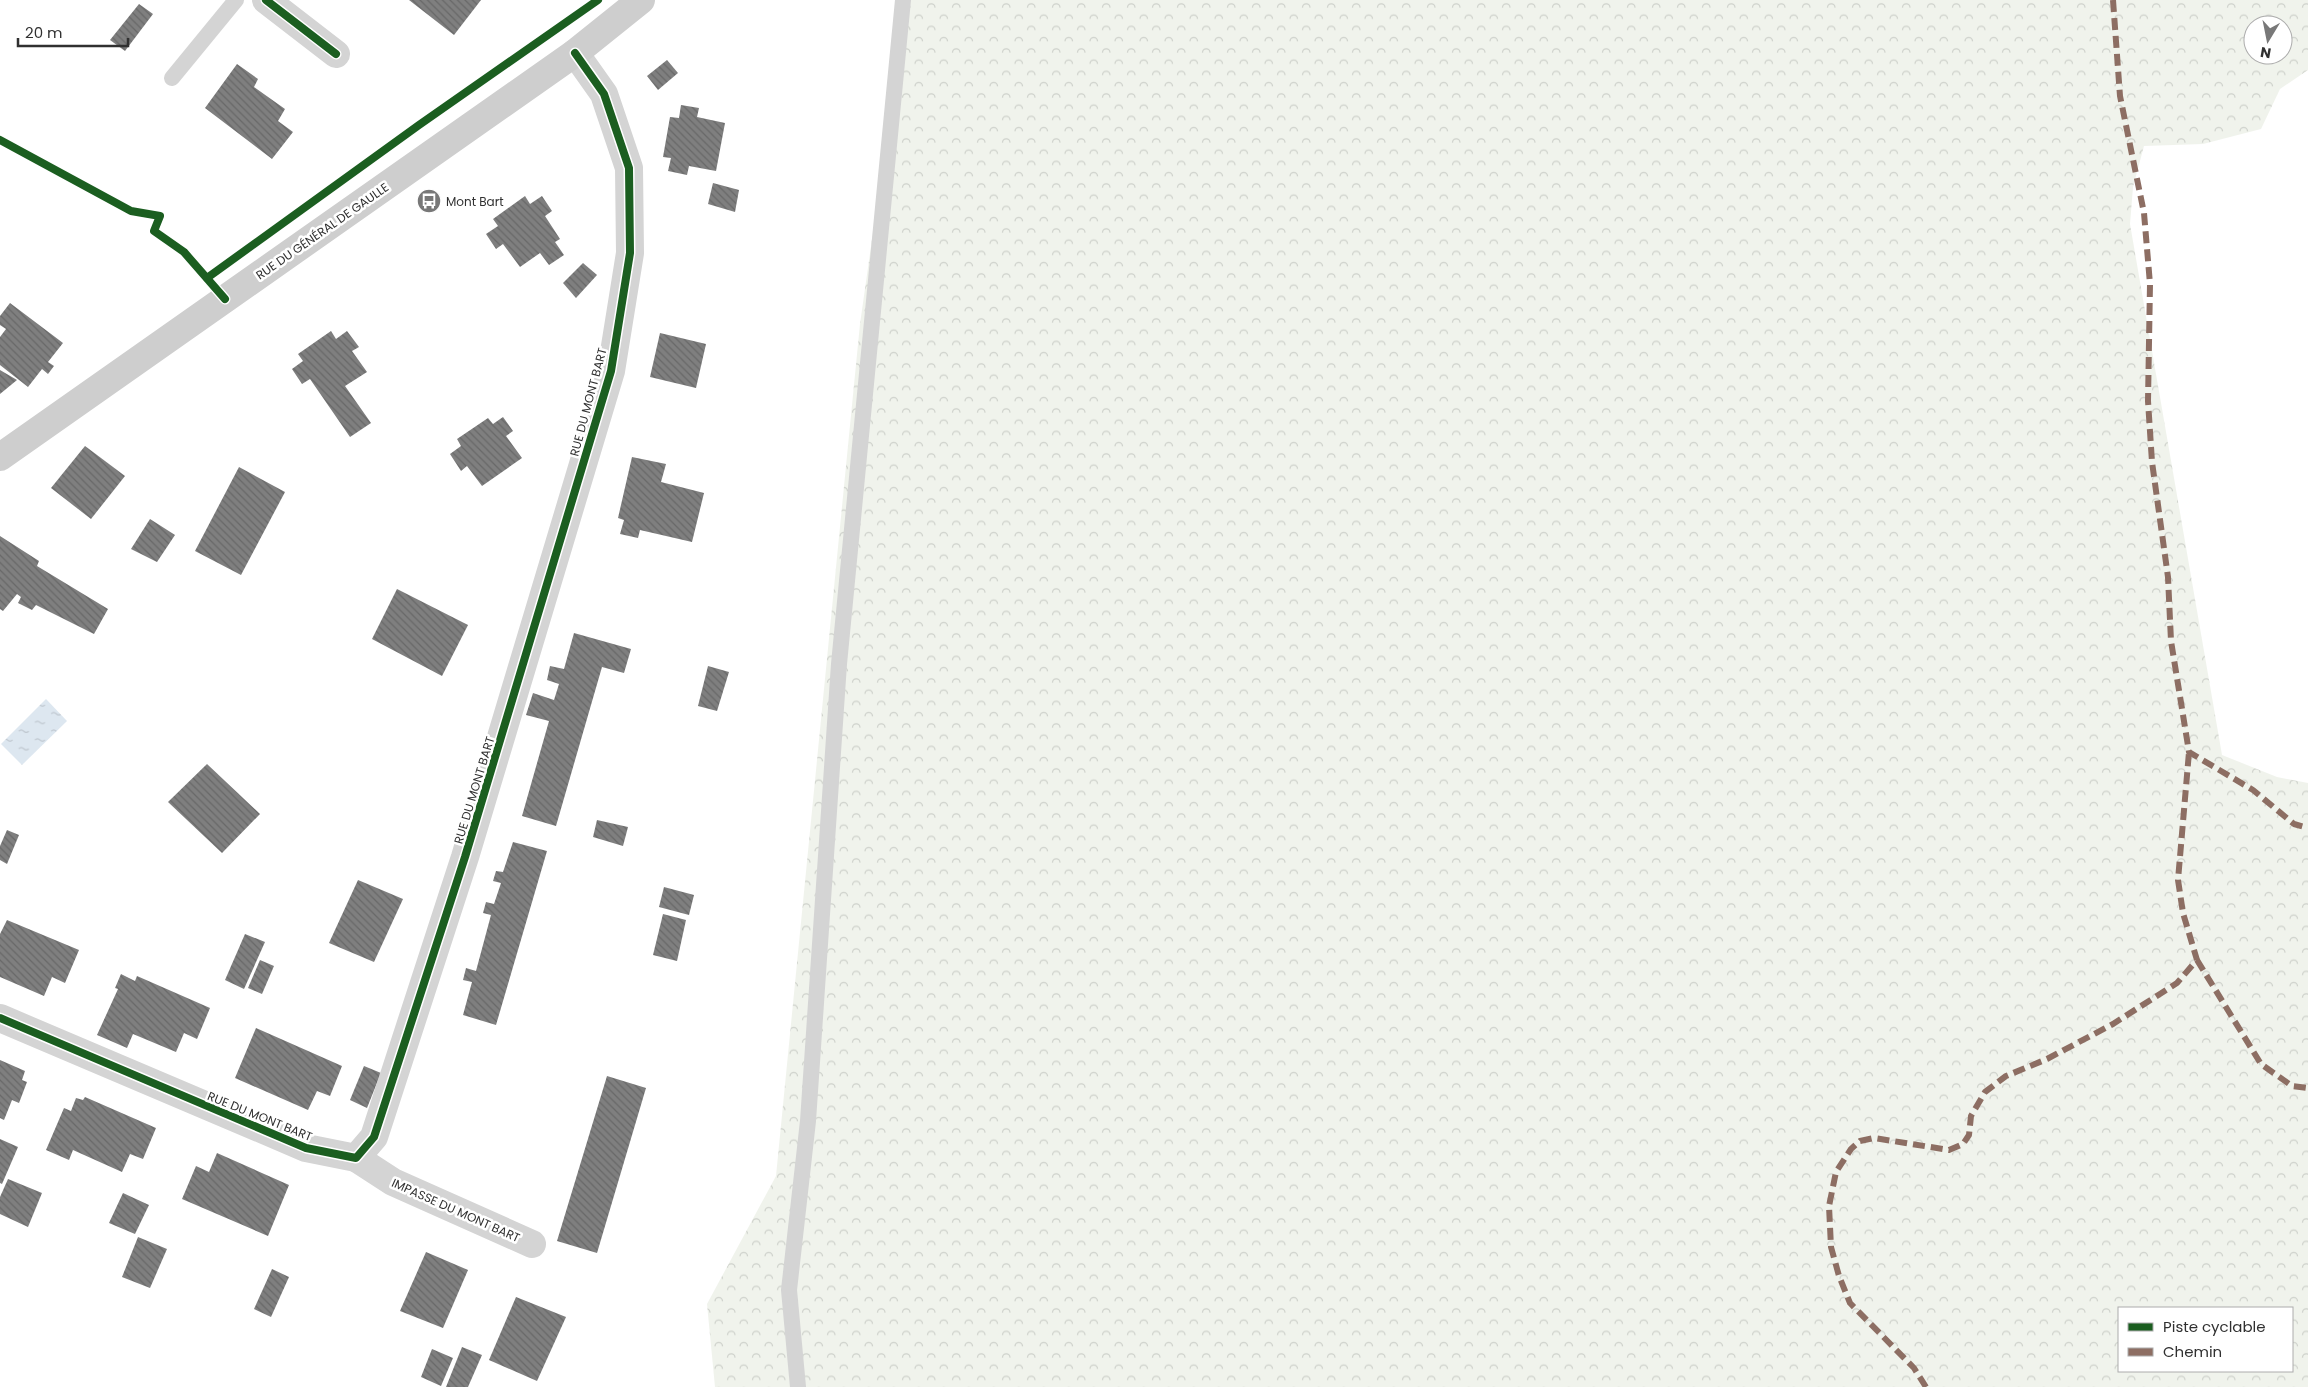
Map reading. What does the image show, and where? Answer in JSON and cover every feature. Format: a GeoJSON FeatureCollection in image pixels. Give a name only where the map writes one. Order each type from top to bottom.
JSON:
{"type":"FeatureCollection","features":[{"type":"Feature","properties":{"kind":"main road","name":"RUE DU GÉNÉRAL DE GAULLE"},"geometry":{"type":"LineString","coordinates":[[0,457],[575,53],[641,0]]}},
{"type":"Feature","properties":{"kind":"street"},"geometry":{"type":"LineString","coordinates":[[266,0],[336,54]]}},
{"type":"Feature","properties":{"kind":"street","name":"RUE DU MONT BART"},"geometry":{"type":"LineString","coordinates":[[0,1018],[306,1148],[356,1158],[374,1137],[462,866],[611,371],[630,253],[628,168],[604,94],[575,53]]}},
{"type":"Feature","properties":{"kind":"street","name":"IMPASSE DU MONT BART"},"geometry":{"type":"LineString","coordinates":[[356,1158],[393,1182],[532,1244]]}},
{"type":"Feature","properties":{"kind":"lane"},"geometry":{"type":"LineString","coordinates":[[172,78],[236,0]]}},
{"type":"Feature","properties":{"kind":"lane"},"geometry":{"type":"LineString","coordinates":[[798,1387],[789,1290],[808,1120],[839,664],[903,0]]}},
{"type":"Feature","properties":{"kind":"green space"},"geometry":{"type":"Polygon","coordinates":[[[906,0],[2308,0],[2308,70],[2280,89],[2261,129],[2203,144],[2144,146],[2133,187],[2130,224],[2222,755],[2277,777],[2308,783],[2308,1387],[715,1387],[707,1304],[776,1176],[860,324],[906,0]]]}},
{"type":"Feature","properties":{"kind":"water"},"geometry":{"type":"Polygon","coordinates":[[[46,699],[67,721],[22,765],[1,744],[46,699]]]}},
{"type":"Feature","properties":{"kind":"building"},"geometry":{"type":"Polygon","coordinates":[[[409,0],[481,0],[454,35],[409,0]]]}},
{"type":"Feature","properties":{"kind":"building"},"geometry":{"type":"Polygon","coordinates":[[[139,4],[153,14],[125,51],[110,40],[139,4]]]}},
{"type":"Feature","properties":{"kind":"building"},"geometry":{"type":"Polygon","coordinates":[[[667,60],[678,73],[658,90],[647,76],[667,60]]]}},
{"type":"Feature","properties":{"kind":"building"},"geometry":{"type":"Polygon","coordinates":[[[237,64],[258,79],[254,87],[285,109],[278,121],[293,132],[272,159],[205,108],[237,64]]]}},
{"type":"Feature","properties":{"kind":"building"},"geometry":{"type":"Polygon","coordinates":[[[681,105],[699,108],[697,117],[725,123],[716,171],[689,166],[687,175],[668,171],[671,158],[663,157],[670,117],[679,118],[681,105]]]}},
{"type":"Feature","properties":{"kind":"building"},"geometry":{"type":"Polygon","coordinates":[[[713,183],[739,190],[735,212],[708,204],[713,183]]]}},
{"type":"Feature","properties":{"kind":"building"},"geometry":{"type":"Polygon","coordinates":[[[525,196],[530,204],[542,196],[552,211],[545,216],[560,239],[555,242],[564,255],[549,265],[540,253],[520,267],[503,244],[496,249],[486,234],[498,226],[493,219],[525,196]]]}},
{"type":"Feature","properties":{"kind":"building"},"geometry":{"type":"Polygon","coordinates":[[[583,263],[597,275],[576,298],[563,283],[583,263]]]}},
{"type":"Feature","properties":{"kind":"building"},"geometry":{"type":"Polygon","coordinates":[[[10,303],[63,343],[48,362],[54,366],[48,374],[42,369],[28,387],[0,365],[0,337],[6,329],[0,325],[0,316],[10,303]]]}},
{"type":"Feature","properties":{"kind":"building"},"geometry":{"type":"Polygon","coordinates":[[[331,331],[336,339],[347,331],[359,347],[352,351],[367,372],[345,386],[371,423],[350,437],[310,379],[302,384],[292,369],[303,361],[298,354],[331,331]]]}},
{"type":"Feature","properties":{"kind":"building"},"geometry":{"type":"Polygon","coordinates":[[[660,333],[706,344],[696,388],[650,377],[660,333]]]}},
{"type":"Feature","properties":{"kind":"building"},"geometry":{"type":"Polygon","coordinates":[[[0,370],[17,380],[0,394],[0,370]]]}},
{"type":"Feature","properties":{"kind":"building"},"geometry":{"type":"Polygon","coordinates":[[[503,417],[513,431],[506,436],[522,458],[482,486],[467,466],[461,471],[450,454],[461,446],[457,439],[488,418],[493,424],[503,417]]]}},
{"type":"Feature","properties":{"kind":"building"},"geometry":{"type":"Polygon","coordinates":[[[85,446],[125,476],[91,519],[51,488],[85,446]]]}},
{"type":"Feature","properties":{"kind":"building"},"geometry":{"type":"Polygon","coordinates":[[[632,457],[666,464],[661,482],[704,493],[692,542],[640,530],[638,538],[620,534],[624,520],[618,518],[632,457]]]}},
{"type":"Feature","properties":{"kind":"building"},"geometry":{"type":"Polygon","coordinates":[[[239,467],[285,492],[241,575],[195,551],[239,467]]]}},
{"type":"Feature","properties":{"kind":"building"},"geometry":{"type":"Polygon","coordinates":[[[150,519],[175,535],[157,562],[131,549],[150,519]]]}},
{"type":"Feature","properties":{"kind":"building"},"geometry":{"type":"Polygon","coordinates":[[[0,536],[39,561],[37,566],[108,609],[94,634],[36,605],[32,610],[18,603],[21,597],[17,594],[3,611],[0,609],[0,536]]]}},
{"type":"Feature","properties":{"kind":"building"},"geometry":{"type":"Polygon","coordinates":[[[397,589],[468,625],[442,676],[372,639],[397,589]]]}},
{"type":"Feature","properties":{"kind":"building"},"geometry":{"type":"Polygon","coordinates":[[[574,633],[631,649],[624,673],[602,667],[556,826],[522,816],[549,721],[526,715],[533,693],[554,700],[559,684],[547,680],[550,666],[564,669],[574,633]]]}},
{"type":"Feature","properties":{"kind":"building"},"geometry":{"type":"Polygon","coordinates":[[[708,666],[729,672],[717,711],[698,706],[708,666]]]}},
{"type":"Feature","properties":{"kind":"building"},"geometry":{"type":"Polygon","coordinates":[[[207,764],[260,814],[222,853],[168,802],[207,764]]]}},
{"type":"Feature","properties":{"kind":"building"},"geometry":{"type":"Polygon","coordinates":[[[597,820],[628,827],[623,846],[593,837],[597,820]]]}},
{"type":"Feature","properties":{"kind":"building"},"geometry":{"type":"Polygon","coordinates":[[[7,830],[19,835],[7,864],[0,860],[0,846],[7,830]]]}},
{"type":"Feature","properties":{"kind":"building"},"geometry":{"type":"Polygon","coordinates":[[[513,842],[547,851],[496,1025],[463,1015],[472,982],[463,980],[466,968],[476,971],[491,915],[483,913],[486,902],[494,904],[501,883],[493,881],[496,871],[503,872],[513,842]]]}},
{"type":"Feature","properties":{"kind":"building"},"geometry":{"type":"Polygon","coordinates":[[[358,880],[403,899],[374,962],[329,943],[358,880]]]}},
{"type":"Feature","properties":{"kind":"building"},"geometry":{"type":"Polygon","coordinates":[[[664,887],[694,895],[689,915],[659,907],[664,887]]]}},
{"type":"Feature","properties":{"kind":"building"},"geometry":{"type":"Polygon","coordinates":[[[663,914],[686,920],[677,961],[653,955],[663,914]]]}},
{"type":"Feature","properties":{"kind":"building"},"geometry":{"type":"Polygon","coordinates":[[[7,920],[79,950],[65,983],[52,977],[44,996],[0,977],[0,934],[7,920]]]}},
{"type":"Feature","properties":{"kind":"building"},"geometry":{"type":"Polygon","coordinates":[[[245,934],[265,942],[244,989],[225,980],[245,934]]]}},
{"type":"Feature","properties":{"kind":"building"},"geometry":{"type":"Polygon","coordinates":[[[260,960],[274,966],[262,994],[248,988],[260,960]]]}},
{"type":"Feature","properties":{"kind":"building"},"geometry":{"type":"Polygon","coordinates":[[[121,974],[135,981],[137,976],[210,1008],[197,1039],[184,1033],[176,1052],[133,1034],[127,1048],[97,1035],[118,989],[115,988],[121,974]]]}},
{"type":"Feature","properties":{"kind":"building"},"geometry":{"type":"Polygon","coordinates":[[[256,1028],[342,1066],[330,1096],[317,1091],[308,1110],[235,1078],[256,1028]]]}},
{"type":"Feature","properties":{"kind":"building"},"geometry":{"type":"Polygon","coordinates":[[[0,1060],[25,1071],[22,1080],[27,1082],[19,1103],[12,1100],[4,1120],[0,1118],[0,1060]]]}},
{"type":"Feature","properties":{"kind":"building"},"geometry":{"type":"Polygon","coordinates":[[[364,1066],[381,1073],[367,1108],[350,1100],[364,1066]]]}},
{"type":"Feature","properties":{"kind":"building"},"geometry":{"type":"Polygon","coordinates":[[[607,1076],[646,1088],[597,1253],[557,1241],[607,1076]]]}},
{"type":"Feature","properties":{"kind":"building"},"geometry":{"type":"Polygon","coordinates":[[[85,1097],[156,1128],[143,1159],[130,1154],[122,1172],[73,1150],[69,1160],[46,1150],[64,1108],[71,1111],[76,1098],[83,1100],[85,1097]]]}},
{"type":"Feature","properties":{"kind":"building"},"geometry":{"type":"Polygon","coordinates":[[[0,1139],[18,1147],[2,1184],[0,1183],[0,1139]]]}},
{"type":"Feature","properties":{"kind":"building"},"geometry":{"type":"Polygon","coordinates":[[[217,1153],[289,1185],[268,1236],[182,1199],[196,1166],[209,1172],[217,1153]]]}},
{"type":"Feature","properties":{"kind":"building"},"geometry":{"type":"Polygon","coordinates":[[[8,1179],[42,1193],[28,1227],[0,1214],[0,1197],[8,1179]]]}},
{"type":"Feature","properties":{"kind":"building"},"geometry":{"type":"Polygon","coordinates":[[[123,1193],[149,1205],[135,1234],[109,1223],[123,1193]]]}},
{"type":"Feature","properties":{"kind":"building"},"geometry":{"type":"Polygon","coordinates":[[[138,1237],[167,1249],[150,1288],[122,1277],[138,1237]]]}},
{"type":"Feature","properties":{"kind":"building"},"geometry":{"type":"Polygon","coordinates":[[[426,1252],[468,1270],[443,1328],[400,1311],[426,1252]]]}},
{"type":"Feature","properties":{"kind":"building"},"geometry":{"type":"Polygon","coordinates":[[[272,1269],[289,1277],[271,1317],[254,1309],[272,1269]]]}},
{"type":"Feature","properties":{"kind":"building"},"geometry":{"type":"Polygon","coordinates":[[[516,1297],[566,1317],[537,1381],[489,1360],[516,1297]]]}},
{"type":"Feature","properties":{"kind":"building"},"geometry":{"type":"Polygon","coordinates":[[[462,1347],[482,1355],[468,1387],[446,1387],[462,1347]]]}},
{"type":"Feature","properties":{"kind":"building"},"geometry":{"type":"Polygon","coordinates":[[[432,1349],[453,1358],[441,1386],[421,1377],[432,1349]]]}},
{"type":"Feature","properties":{"kind":"marked path"},"geometry":{"type":"LineString","coordinates":[[2113,0],[2120,96],[2144,213],[2150,284],[2148,401],[2152,462],[2168,577],[2171,641],[2189,752],[2253,790],[2294,824],[2308,828]]}},
{"type":"Feature","properties":{"kind":"marked path"},"geometry":{"type":"LineString","coordinates":[[1926,1387],[1914,1368],[1850,1303],[1839,1276],[1831,1247],[1829,1206],[1836,1172],[1851,1149],[1860,1141],[1874,1138],[1949,1150],[1963,1144],[1969,1135],[1971,1116],[1985,1092],[2006,1076],[2047,1059],[2113,1024],[2177,983],[2197,960],[2183,913],[2178,880],[2189,752]]}},
{"type":"Feature","properties":{"kind":"marked path"},"geometry":{"type":"LineString","coordinates":[[2197,960],[2261,1064],[2292,1086],[2308,1088]]}},
{"type":"Feature","properties":{"kind":"cycle path"},"geometry":{"type":"LineString","coordinates":[[266,0],[336,54]]}},
{"type":"Feature","properties":{"kind":"cycle path"},"geometry":{"type":"LineString","coordinates":[[207,278],[419,125],[598,0]]}},
{"type":"Feature","properties":{"kind":"cycle path"},"geometry":{"type":"LineString","coordinates":[[0,1018],[306,1148],[356,1158],[374,1137],[465,857],[611,371],[630,253],[629,168],[604,94],[575,53]]}},
{"type":"Feature","properties":{"kind":"cycle path"},"geometry":{"type":"LineString","coordinates":[[0,140],[131,211],[160,216],[154,231],[184,252],[225,299]]}},
{"type":"Feature","properties":{"kind":"place","name":"Mont Bart"},"geometry":{"type":"Point","coordinates":[429,201]}}]}
